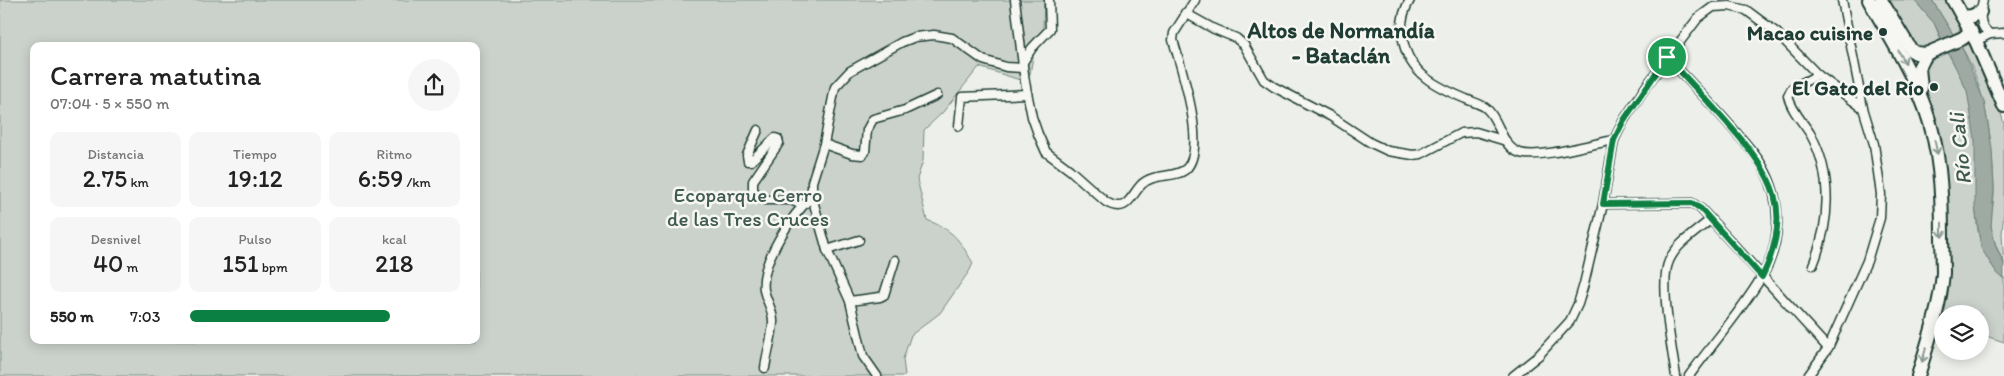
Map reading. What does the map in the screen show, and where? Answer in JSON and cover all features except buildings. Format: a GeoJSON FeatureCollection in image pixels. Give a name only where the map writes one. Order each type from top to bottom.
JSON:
{"type":"FeatureCollection","features":[{"type":"Feature","properties":{"kind":"main road"},"geometry":{"type":"LineString","coordinates":[[1869,0],[1909,71],[1925,108]]}},
{"type":"Feature","properties":{"kind":"main road"},"geometry":{"type":"LineString","coordinates":[[1881,0],[1911,50],[1916,53],[1929,53],[1969,36]]}},
{"type":"Feature","properties":{"kind":"main road"},"geometry":{"type":"LineString","coordinates":[[1954,0],[1963,17],[1969,36],[2004,106]]}},
{"type":"Feature","properties":{"kind":"main road"},"geometry":{"type":"LineString","coordinates":[[1963,17],[1972,16],[1982,6]]}},
{"type":"Feature","properties":{"kind":"main road"},"geometry":{"type":"LineString","coordinates":[[1918,376],[1934,319],[1942,273],[1942,188],[1938,160],[1919,75],[1920,67],[1929,53]]}},
{"type":"Feature","properties":{"kind":"street"},"geometry":{"type":"LineString","coordinates":[[1015,0],[1027,94],[1032,117],[1046,152],[1070,170],[1106,202],[1117,205],[1128,204],[1142,184],[1155,177],[1180,172],[1187,167],[1195,151],[1193,123],[1173,40],[1174,33],[1195,0]]}},
{"type":"Feature","properties":{"kind":"street"},"geometry":{"type":"LineString","coordinates":[[1023,65],[1032,48],[1050,29],[1049,0]]}},
{"type":"Feature","properties":{"kind":"street"},"geometry":{"type":"LineString","coordinates":[[1410,0],[1403,14],[1401,27],[1406,53],[1413,66],[1432,84],[1486,108],[1514,151],[1522,154],[1538,154],[1614,140]]}},
{"type":"Feature","properties":{"kind":"street"},"geometry":{"type":"LineString","coordinates":[[1808,376],[1828,348],[1867,261],[1880,218],[1881,194],[1879,172],[1874,144],[1863,108],[1842,0]]}},
{"type":"Feature","properties":{"kind":"street"},"geometry":{"type":"LineString","coordinates":[[1513,376],[1538,356],[1570,321],[1584,284],[1603,204],[1614,140],[1624,120],[1667,57],[1698,18],[1713,7],[1729,6],[1746,10],[1777,33],[1818,75],[1863,108]]}},
{"type":"Feature","properties":{"kind":"street"},"geometry":{"type":"LineString","coordinates":[[1982,6],[1983,28],[1990,34]]}},
{"type":"Feature","properties":{"kind":"street"},"geometry":{"type":"LineString","coordinates":[[1982,6],[1969,36],[2004,33]]}},
{"type":"Feature","properties":{"kind":"street"},"geometry":{"type":"LineString","coordinates":[[1186,12],[1236,38],[1244,45],[1264,80],[1330,116],[1370,144],[1388,151],[1413,155],[1420,154],[1461,133],[1476,132],[1506,141]]}},
{"type":"Feature","properties":{"kind":"street"},"geometry":{"type":"LineString","coordinates":[[877,376],[864,356],[850,301],[827,250],[812,197],[812,182],[824,144],[835,87],[850,72],[902,42],[934,35],[952,38],[983,60],[1006,67],[1023,65]]}},
{"type":"Feature","properties":{"kind":"street"},"geometry":{"type":"LineString","coordinates":[[1667,57],[1751,149],[1764,168],[1773,187],[1778,215],[1772,258],[1762,277],[1689,376]]}},
{"type":"Feature","properties":{"kind":"street"},"geometry":{"type":"LineString","coordinates":[[1813,265],[1826,225],[1827,191],[1824,173],[1812,138],[1790,105],[1788,96],[1792,88],[1818,75]]}},
{"type":"Feature","properties":{"kind":"street"},"geometry":{"type":"LineString","coordinates":[[959,126],[962,97],[1027,94]]}},
{"type":"Feature","properties":{"kind":"street"},"geometry":{"type":"LineString","coordinates":[[824,144],[852,154],[862,155],[865,152],[867,130],[873,118],[905,110],[937,96]]}},
{"type":"Feature","properties":{"kind":"street"},"geometry":{"type":"LineString","coordinates":[[758,130],[747,155],[748,161],[775,138],[778,139],[779,143],[753,181],[753,190],[761,199],[792,200],[802,205]]}},
{"type":"Feature","properties":{"kind":"street"},"geometry":{"type":"LineString","coordinates":[[765,368],[774,321],[764,289],[769,261],[789,223],[802,205],[812,197]]}},
{"type":"Feature","properties":{"kind":"street"},"geometry":{"type":"LineString","coordinates":[[1603,204],[1692,203],[1701,209],[1828,348]]}},
{"type":"Feature","properties":{"kind":"street"},"geometry":{"type":"LineString","coordinates":[[1676,376],[1664,276],[1669,260],[1677,249],[1710,220]]}},
{"type":"Feature","properties":{"kind":"street"},"geometry":{"type":"LineString","coordinates":[[827,250],[859,240]]}},
{"type":"Feature","properties":{"kind":"street"},"geometry":{"type":"LineString","coordinates":[[850,301],[880,298],[884,295],[895,260]]}},
{"type":"Feature","properties":{"kind":"green space","name":"Ecoparque Cerro de las Tres Cruces"},"geometry":{"type":"Polygon","coordinates":[[[0,0],[1044,0],[1043,27],[1048,34],[1034,51],[1030,74],[1020,80],[979,67],[943,112],[924,130],[923,161],[917,179],[927,220],[954,236],[973,263],[940,313],[911,335],[903,359],[905,376],[0,376],[0,0]]]}},
{"type":"Feature","properties":{"kind":"green space"},"geometry":{"type":"Polygon","coordinates":[[[1886,0],[1914,0],[1934,23],[1941,40],[1924,49],[1917,49],[1886,0]]]}},
{"type":"Feature","properties":{"kind":"green space"},"geometry":{"type":"Polygon","coordinates":[[[1932,0],[1947,0],[1960,24],[1959,31],[1953,34],[1932,0]]]}},
{"type":"Feature","properties":{"kind":"green space"},"geometry":{"type":"Polygon","coordinates":[[[1965,44],[1971,45],[1998,103],[2004,124],[2004,210],[2002,234],[2004,264],[1991,229],[1994,186],[1992,150],[1986,114],[1970,62],[1961,46],[1965,44]]]}},
{"type":"Feature","properties":{"kind":"green space"},"geometry":{"type":"Polygon","coordinates":[[[1947,52],[1958,70],[1969,95],[1974,126],[1978,231],[1983,248],[1991,264],[2004,279],[2004,342],[1989,337],[1989,305],[1941,305],[1947,273],[1929,107],[1924,81],[1927,68],[1937,57],[1947,52]]]}},
{"type":"Feature","properties":{"kind":"shaded area"},"geometry":{"type":"Polygon","coordinates":[[[1914,0],[1932,0],[1964,52],[1984,101],[1992,149],[1994,189],[1991,226],[1996,247],[2004,264],[2004,279],[1997,273],[1981,248],[1975,207],[1975,140],[1967,91],[1934,23],[1914,0]]]}},
{"type":"Feature","properties":{"kind":"place","name":"Macao cuisine"},"geometry":{"type":"Point","coordinates":[1883,32]}},
{"type":"Feature","properties":{"kind":"place","name":"El Gato del Río"},"geometry":{"type":"Point","coordinates":[1934,87]}},
{"type":"Feature","properties":{"kind":"district","name":"Altos de Normandía - Bataclán"},"geometry":{"type":"Point","coordinates":[1341,42]}},
{"type":"Feature","properties":{"kind":"route"},"geometry":{"type":"LineString","coordinates":[[1667,57],[1751,149],[1764,168],[1773,187],[1778,215],[1776,238],[1772,258],[1762,277],[1701,209],[1692,203],[1603,204],[1607,171],[1614,140],[1624,120],[1667,57]]}},
{"type":"Feature","properties":{"kind":"water label","name":"Río Cali"},"geometry":{"type":"Point","coordinates":[1960,149]}}]}
